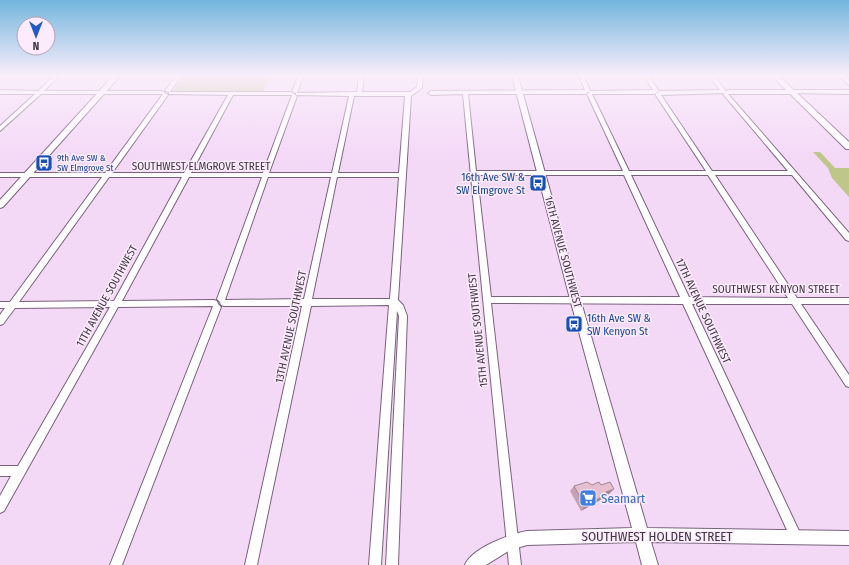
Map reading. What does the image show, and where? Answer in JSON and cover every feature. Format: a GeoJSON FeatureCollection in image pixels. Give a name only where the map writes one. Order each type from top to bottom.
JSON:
{"type":"FeatureCollection","features":[{"type":"Feature","properties":{"kind":"main road"},"geometry":{"type":"LineString","coordinates":[[803,102],[849,147]]}},
{"type":"Feature","properties":{"kind":"street"},"geometry":{"type":"LineString","coordinates":[[0,129],[29,102]]}},
{"type":"Feature","properties":{"kind":"street"},"geometry":{"type":"LineString","coordinates":[[0,205],[93,102]]}},
{"type":"Feature","properties":{"kind":"street"},"geometry":{"type":"LineString","coordinates":[[0,322],[160,102]]}},
{"type":"Feature","properties":{"kind":"street","name":"11TH AVENUE SOUTHWEST"},"geometry":{"type":"LineString","coordinates":[[0,507],[116,304],[226,102]]}},
{"type":"Feature","properties":{"kind":"street"},"geometry":{"type":"LineString","coordinates":[[116,565],[219,303],[292,102]]}},
{"type":"Feature","properties":{"kind":"street","name":"13TH AVENUE SOUTHWEST"},"geometry":{"type":"LineString","coordinates":[[250,565],[335,176],[353,102]]}},
{"type":"Feature","properties":{"kind":"street"},"geometry":{"type":"LineString","coordinates":[[375,565],[407,102]]}},
{"type":"Feature","properties":{"kind":"street","name":"15TH AVENUE SOUTHWEST"},"geometry":{"type":"LineString","coordinates":[[465,102],[515,565]]}},
{"type":"Feature","properties":{"kind":"street","name":"16TH AVENUE SOUTHWEST"},"geometry":{"type":"LineString","coordinates":[[522,102],[575,300],[650,565]]}},
{"type":"Feature","properties":{"kind":"street","name":"17TH AVENUE SOUTHWEST"},"geometry":{"type":"LineString","coordinates":[[594,102],[796,537]]}},
{"type":"Feature","properties":{"kind":"street"},"geometry":{"type":"LineString","coordinates":[[664,102],[849,383]]}},
{"type":"Feature","properties":{"kind":"street"},"geometry":{"type":"LineString","coordinates":[[734,102],[849,238]]}},
{"type":"Feature","properties":{"kind":"street"},"geometry":{"type":"LineString","coordinates":[[473,173],[793,173]]}},
{"type":"Feature","properties":{"kind":"street","name":"SOUTHWEST ELMGROVE STREET"},"geometry":{"type":"LineString","coordinates":[[0,175],[402,175]]}},
{"type":"Feature","properties":{"kind":"street","name":"SOUTHWEST KENYON STREET"},"geometry":{"type":"LineString","coordinates":[[487,300],[849,301]]}},
{"type":"Feature","properties":{"kind":"street"},"geometry":{"type":"LineString","coordinates":[[0,305],[394,302],[400,307],[403,316],[392,565]]}},
{"type":"Feature","properties":{"kind":"street"},"geometry":{"type":"LineString","coordinates":[[0,471],[20,471]]}},
{"type":"Feature","properties":{"kind":"street","name":"SOUTHWEST HOLDEN STREET"},"geometry":{"type":"LineString","coordinates":[[473,565],[497,548],[513,541],[526,538],[642,535],[849,538]]}},
{"type":"Feature","properties":{"kind":"green space"},"geometry":{"type":"Polygon","coordinates":[[[813,152],[820,152],[835,168],[849,168],[849,197],[832,178],[828,168],[813,152]]]}},
{"type":"Feature","properties":{"kind":"building"},"geometry":{"type":"Polygon","coordinates":[[[587,482],[592,485],[599,482],[601,485],[610,482],[614,489],[606,492],[607,494],[585,506],[574,486],[587,482]]]}},
{"type":"Feature","properties":{"kind":"place","name":"9th Ave SW & SW Elmgrove St"},"geometry":{"type":"Point","coordinates":[44,163]}},
{"type":"Feature","properties":{"kind":"place","name":"16th Ave SW & SW Elmgrove St"},"geometry":{"type":"Point","coordinates":[538,183]}},
{"type":"Feature","properties":{"kind":"place","name":"16th Ave SW & SW Kenyon St"},"geometry":{"type":"Point","coordinates":[574,324]}},
{"type":"Feature","properties":{"kind":"place","name":"Seamart"},"geometry":{"type":"Point","coordinates":[588,498]}}]}
